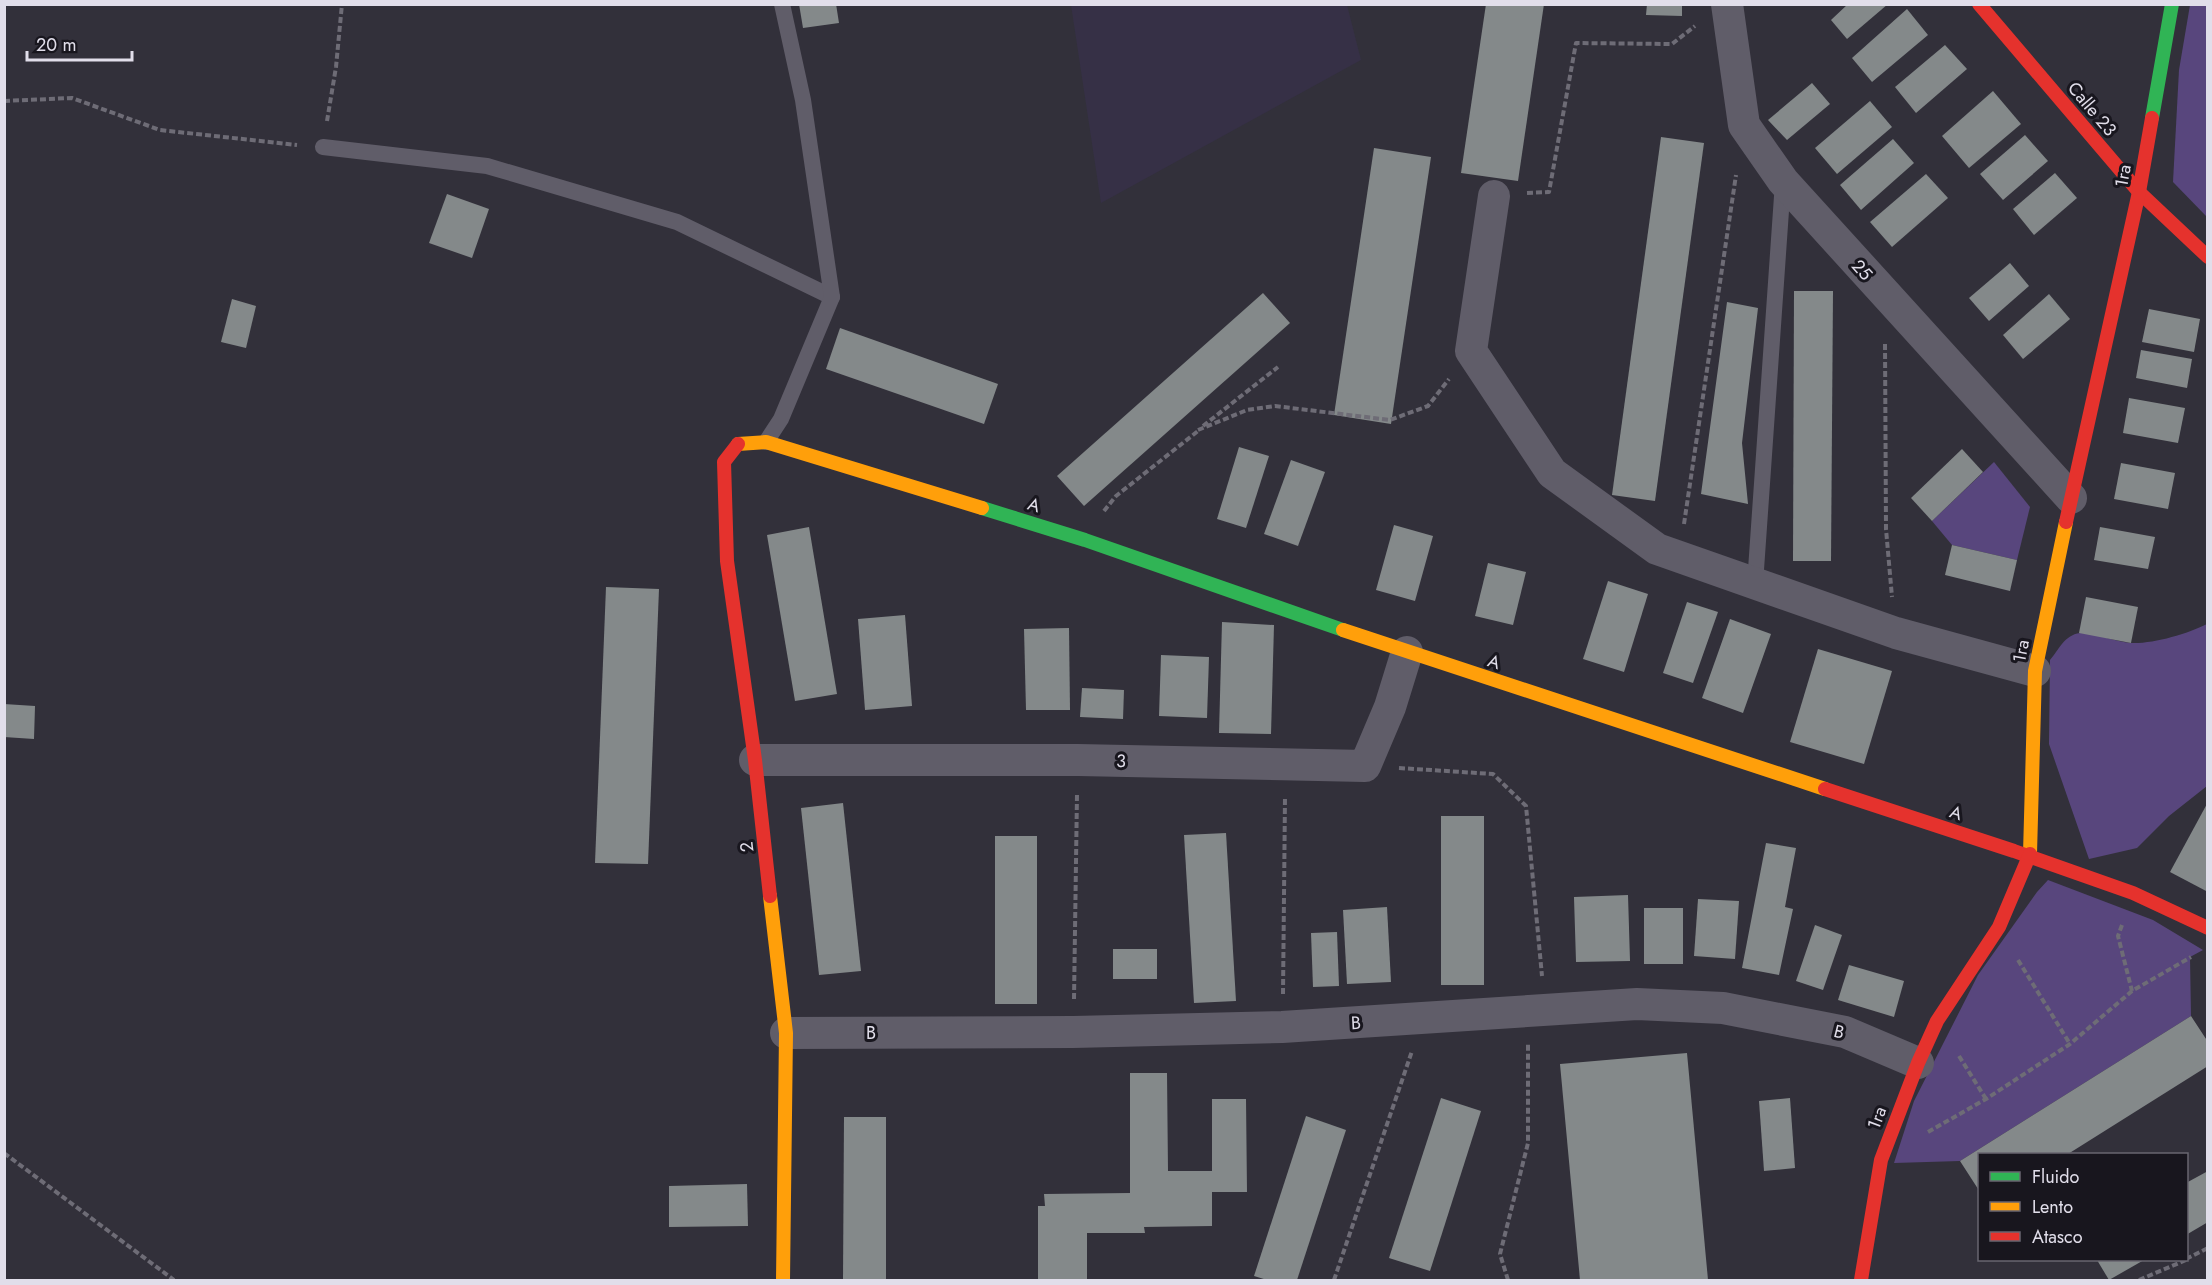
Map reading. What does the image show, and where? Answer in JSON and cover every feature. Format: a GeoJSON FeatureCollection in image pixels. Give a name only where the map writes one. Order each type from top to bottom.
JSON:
{"type":"FeatureCollection","features":[{"type":"Feature","properties":{"kind":"street","name":"25"},"geometry":{"type":"LineString","coordinates":[[1727,4],[1744,125],[1783,181],[2071,498]]}},
{"type":"Feature","properties":{"kind":"street","name":"Calle 23"},"geometry":{"type":"LineString","coordinates":[[1979,4],[2139,192],[2208,257]]}},
{"type":"Feature","properties":{"kind":"street","name":"1ra"},"geometry":{"type":"LineString","coordinates":[[1861,1281],[1881,1160],[1918,1063],[1937,1022],[1998,927],[2030,856],[2035,671],[2139,192],[2172,4]]}},
{"type":"Feature","properties":{"kind":"street"},"geometry":{"type":"LineString","coordinates":[[1494,196],[1471,351],[1552,473],[1657,549],[1896,633],[2035,671]]}},
{"type":"Feature","properties":{"kind":"street","name":"A"},"geometry":{"type":"LineString","coordinates":[[766,442],[1085,540],[1407,652],[2030,856],[2133,893],[2208,928]]}},
{"type":"Feature","properties":{"kind":"street","name":"2"},"geometry":{"type":"LineString","coordinates":[[766,442],[737,444],[724,462],[727,561],[755,760],[786,1033],[783,1281]]}},
{"type":"Feature","properties":{"kind":"street"},"geometry":{"type":"LineString","coordinates":[[1365,766],[1390,707],[1407,652]]}},
{"type":"Feature","properties":{"kind":"street","name":"3"},"geometry":{"type":"LineString","coordinates":[[755,760],[1078,760],[1365,766]]}},
{"type":"Feature","properties":{"kind":"street","name":"B"},"geometry":{"type":"LineString","coordinates":[[786,1033],[1073,1032],[1282,1027],[1637,1004],[1723,1008],[1845,1032],[1918,1063]]}},
{"type":"Feature","properties":{"kind":"lane"},"geometry":{"type":"LineString","coordinates":[[766,442],[781,419],[832,297],[803,100],[782,4]]}},
{"type":"Feature","properties":{"kind":"lane"},"geometry":{"type":"LineString","coordinates":[[323,147],[487,166],[677,222],[832,297]]}},
{"type":"Feature","properties":{"kind":"lane"},"geometry":{"type":"LineString","coordinates":[[1755,584],[1783,181]]}},
{"type":"Feature","properties":{"kind":"path"},"geometry":{"type":"LineString","coordinates":[[4,100],[72,98],[160,130],[323,147],[336,67],[342,4]]}},
{"type":"Feature","properties":{"kind":"path"},"geometry":{"type":"LineString","coordinates":[[1494,196],[1549,192],[1576,43],[1672,44],[1698,24]]}},
{"type":"Feature","properties":{"kind":"path"},"geometry":{"type":"LineString","coordinates":[[1679,557],[1744,125]]}},
{"type":"Feature","properties":{"kind":"path"},"geometry":{"type":"LineString","coordinates":[[1885,295],[1886,529],[1896,633]]}},
{"type":"Feature","properties":{"kind":"path"},"geometry":{"type":"LineString","coordinates":[[1198,430],[1247,410],[1275,406],[1390,420],[1428,406],[1471,351]]}},
{"type":"Feature","properties":{"kind":"path"},"geometry":{"type":"LineString","coordinates":[[1085,540],[1095,522],[1116,496],[1278,367]]}},
{"type":"Feature","properties":{"kind":"path"},"geometry":{"type":"LineString","coordinates":[[1073,1032],[1078,760]]}},
{"type":"Feature","properties":{"kind":"path"},"geometry":{"type":"LineString","coordinates":[[1282,1027],[1286,764]]}},
{"type":"Feature","properties":{"kind":"path"},"geometry":{"type":"LineString","coordinates":[[1365,766],[1493,774],[1526,806],[1537,1011],[1528,1143],[1500,1254],[1508,1281]]}},
{"type":"Feature","properties":{"kind":"path"},"geometry":{"type":"LineString","coordinates":[[2132,991],[2118,936],[2133,893]]}},
{"type":"Feature","properties":{"kind":"path"},"geometry":{"type":"LineString","coordinates":[[1998,927],[2070,1044]]}},
{"type":"Feature","properties":{"kind":"path"},"geometry":{"type":"LineString","coordinates":[[1881,1160],[1986,1098],[2070,1044],[2132,991],[2197,954]]}},
{"type":"Feature","properties":{"kind":"path"},"geometry":{"type":"LineString","coordinates":[[1334,1281],[1423,1019]]}},
{"type":"Feature","properties":{"kind":"path"},"geometry":{"type":"LineString","coordinates":[[1937,1022],[1986,1098]]}},
{"type":"Feature","properties":{"kind":"path"},"geometry":{"type":"LineString","coordinates":[[4,1153],[174,1281]]}},
{"type":"Feature","properties":{"kind":"path"},"geometry":{"type":"LineString","coordinates":[[2188,1258],[2208,1248]]}},
{"type":"Feature","properties":{"kind":"path"},"geometry":{"type":"LineString","coordinates":[[2139,1281],[2182,1261]]}},
{"type":"Feature","properties":{"kind":"shaded area"},"geometry":{"type":"Polygon","coordinates":[[[1071,5],[1347,5],[1361,60],[1101,203],[1071,5]]]}},
{"type":"Feature","properties":{"kind":"shaded area"},"geometry":{"type":"Polygon","coordinates":[[[2190,5],[2207,5],[2207,217],[2173,182],[2179,70],[2190,5]]]}},
{"type":"Feature","properties":{"kind":"shaded area"},"geometry":{"type":"Polygon","coordinates":[[[1994,462],[2030,507],[2017,560],[1952,545],[1932,521],[1994,462]]]}},
{"type":"Feature","properties":{"kind":"shaded area"},"geometry":{"type":"Polygon","coordinates":[[[2207,624],[2207,786],[2169,816],[2137,848],[2089,859],[2049,744],[2050,660],[2066,640],[2074,634],[2092,634],[2140,643],[2170,638],[2207,624]]]}},
{"type":"Feature","properties":{"kind":"shaded area"},"geometry":{"type":"Polygon","coordinates":[[[2048,880],[2153,920],[2203,950],[2190,957],[2191,1016],[1960,1161],[1894,1163],[1914,1101],[1978,975],[2048,880]]]}},
{"type":"Feature","properties":{"kind":"building"},"geometry":{"type":"Polygon","coordinates":[[[799,4],[836,4],[839,23],[803,28],[799,4]]]}},
{"type":"Feature","properties":{"kind":"building"},"geometry":{"type":"Polygon","coordinates":[[[1486,4],[1544,4],[1518,181],[1461,173],[1486,4]]]}},
{"type":"Feature","properties":{"kind":"building"},"geometry":{"type":"Polygon","coordinates":[[[1647,4],[1682,4],[1682,16],[1646,15],[1647,4]]]}},
{"type":"Feature","properties":{"kind":"building"},"geometry":{"type":"Polygon","coordinates":[[[1848,4],[1888,4],[1847,39],[1831,20],[1848,4]]]}},
{"type":"Feature","properties":{"kind":"building"},"geometry":{"type":"Polygon","coordinates":[[[1907,9],[1928,35],[1872,82],[1852,58],[1907,9]]]}},
{"type":"Feature","properties":{"kind":"building"},"geometry":{"type":"Polygon","coordinates":[[[1945,45],[1967,69],[1916,113],[1895,87],[1945,45]]]}},
{"type":"Feature","properties":{"kind":"building"},"geometry":{"type":"Polygon","coordinates":[[[1812,83],[1830,104],[1787,140],[1768,120],[1812,83]]]}},
{"type":"Feature","properties":{"kind":"building"},"geometry":{"type":"Polygon","coordinates":[[[1993,91],[2021,124],[1969,168],[1942,136],[1993,91]]]}},
{"type":"Feature","properties":{"kind":"building"},"geometry":{"type":"Polygon","coordinates":[[[1870,101],[1892,127],[1837,174],[1815,148],[1870,101]]]}},
{"type":"Feature","properties":{"kind":"building"},"geometry":{"type":"Polygon","coordinates":[[[2025,135],[2048,161],[2003,200],[1980,174],[2025,135]]]}},
{"type":"Feature","properties":{"kind":"building"},"geometry":{"type":"Polygon","coordinates":[[[1661,137],[1704,143],[1655,501],[1612,495],[1661,137]]]}},
{"type":"Feature","properties":{"kind":"building"},"geometry":{"type":"Polygon","coordinates":[[[1893,139],[1914,163],[1861,210],[1840,185],[1893,139]]]}},
{"type":"Feature","properties":{"kind":"building"},"geometry":{"type":"Polygon","coordinates":[[[1374,148],[1431,157],[1391,424],[1334,415],[1374,148]]]}},
{"type":"Feature","properties":{"kind":"building"},"geometry":{"type":"Polygon","coordinates":[[[2055,173],[2077,198],[2034,235],[2013,209],[2055,173]]]}},
{"type":"Feature","properties":{"kind":"building"},"geometry":{"type":"Polygon","coordinates":[[[1926,174],[1948,198],[1892,247],[1870,222],[1926,174]]]}},
{"type":"Feature","properties":{"kind":"building"},"geometry":{"type":"Polygon","coordinates":[[[447,194],[489,209],[472,258],[429,243],[447,194]]]}},
{"type":"Feature","properties":{"kind":"building"},"geometry":{"type":"Polygon","coordinates":[[[2010,263],[2029,286],[1989,321],[1969,298],[2010,263]]]}},
{"type":"Feature","properties":{"kind":"building"},"geometry":{"type":"Polygon","coordinates":[[[1794,291],[1833,291],[1831,561],[1793,561],[1794,291]]]}},
{"type":"Feature","properties":{"kind":"building"},"geometry":{"type":"Polygon","coordinates":[[[1263,293],[1290,323],[1084,506],[1057,476],[1263,293]]]}},
{"type":"Feature","properties":{"kind":"building"},"geometry":{"type":"Polygon","coordinates":[[[2049,294],[2070,319],[2023,359],[2003,335],[2049,294]]]}},
{"type":"Feature","properties":{"kind":"building"},"geometry":{"type":"Polygon","coordinates":[[[232,299],[256,306],[246,348],[221,342],[232,299]]]}},
{"type":"Feature","properties":{"kind":"building"},"geometry":{"type":"Polygon","coordinates":[[[1727,302],[1758,308],[1742,443],[1748,504],[1701,494],[1727,302]]]}},
{"type":"Feature","properties":{"kind":"building"},"geometry":{"type":"Polygon","coordinates":[[[2149,309],[2200,319],[2194,352],[2142,342],[2149,309]]]}},
{"type":"Feature","properties":{"kind":"building"},"geometry":{"type":"Polygon","coordinates":[[[840,328],[998,384],[984,424],[826,369],[840,328]]]}},
{"type":"Feature","properties":{"kind":"building"},"geometry":{"type":"Polygon","coordinates":[[[2141,350],[2192,359],[2187,388],[2136,378],[2141,350]]]}},
{"type":"Feature","properties":{"kind":"building"},"geometry":{"type":"Polygon","coordinates":[[[2129,398],[2185,408],[2178,443],[2123,433],[2129,398]]]}},
{"type":"Feature","properties":{"kind":"building"},"geometry":{"type":"Polygon","coordinates":[[[1239,447],[1269,456],[1246,528],[1217,519],[1239,447]]]}},
{"type":"Feature","properties":{"kind":"building"},"geometry":{"type":"Polygon","coordinates":[[[1962,449],[1983,472],[1932,521],[1911,498],[1962,449]]]}},
{"type":"Feature","properties":{"kind":"building"},"geometry":{"type":"Polygon","coordinates":[[[1291,460],[1325,472],[1298,546],[1264,534],[1291,460]]]}},
{"type":"Feature","properties":{"kind":"building"},"geometry":{"type":"Polygon","coordinates":[[[2121,463],[2175,473],[2168,509],[2114,499],[2121,463]]]}},
{"type":"Feature","properties":{"kind":"building"},"geometry":{"type":"Polygon","coordinates":[[[1394,525],[1433,536],[1415,601],[1376,590],[1394,525]]]}},
{"type":"Feature","properties":{"kind":"building"},"geometry":{"type":"Polygon","coordinates":[[[809,527],[837,694],[795,701],[767,535],[809,527]]]}},
{"type":"Feature","properties":{"kind":"building"},"geometry":{"type":"Polygon","coordinates":[[[2100,527],[2155,537],[2148,569],[2094,560],[2100,527]]]}},
{"type":"Feature","properties":{"kind":"building"},"geometry":{"type":"Polygon","coordinates":[[[1952,545],[2017,560],[2010,591],[1945,575],[1952,545]]]}},
{"type":"Feature","properties":{"kind":"building"},"geometry":{"type":"Polygon","coordinates":[[[1488,563],[1526,572],[1513,625],[1475,616],[1488,563]]]}},
{"type":"Feature","properties":{"kind":"building"},"geometry":{"type":"Polygon","coordinates":[[[1608,581],[1648,594],[1624,672],[1583,659],[1608,581]]]}},
{"type":"Feature","properties":{"kind":"building"},"geometry":{"type":"Polygon","coordinates":[[[606,587],[659,589],[648,864],[595,863],[606,587]]]}},
{"type":"Feature","properties":{"kind":"building"},"geometry":{"type":"Polygon","coordinates":[[[2086,597],[2138,607],[2131,643],[2079,633],[2086,597]]]}},
{"type":"Feature","properties":{"kind":"building"},"geometry":{"type":"Polygon","coordinates":[[[1687,602],[1718,612],[1693,683],[1663,673],[1687,602]]]}},
{"type":"Feature","properties":{"kind":"building"},"geometry":{"type":"Polygon","coordinates":[[[905,615],[912,706],[865,710],[858,619],[905,615]]]}},
{"type":"Feature","properties":{"kind":"building"},"geometry":{"type":"Polygon","coordinates":[[[1730,619],[1771,634],[1743,713],[1702,698],[1730,619]]]}},
{"type":"Feature","properties":{"kind":"building"},"geometry":{"type":"Polygon","coordinates":[[[1222,622],[1274,625],[1271,734],[1219,733],[1222,622]]]}},
{"type":"Feature","properties":{"kind":"building"},"geometry":{"type":"Polygon","coordinates":[[[1069,628],[1070,710],[1026,710],[1024,629],[1069,628]]]}},
{"type":"Feature","properties":{"kind":"building"},"geometry":{"type":"Polygon","coordinates":[[[1818,649],[1892,671],[1864,764],[1790,742],[1818,649]]]}},
{"type":"Feature","properties":{"kind":"building"},"geometry":{"type":"Polygon","coordinates":[[[1161,655],[1209,657],[1207,718],[1159,716],[1161,655]]]}},
{"type":"Feature","properties":{"kind":"building"},"geometry":{"type":"Polygon","coordinates":[[[1082,688],[1124,690],[1123,719],[1080,717],[1082,688]]]}},
{"type":"Feature","properties":{"kind":"building"},"geometry":{"type":"Polygon","coordinates":[[[4,704],[35,706],[34,739],[4,737],[4,704]]]}},
{"type":"Feature","properties":{"kind":"building"},"geometry":{"type":"Polygon","coordinates":[[[2208,802],[2208,892],[2170,872],[2208,802]]]}},
{"type":"Feature","properties":{"kind":"building"},"geometry":{"type":"Polygon","coordinates":[[[843,803],[861,971],[819,975],[801,808],[843,803]]]}},
{"type":"Feature","properties":{"kind":"building"},"geometry":{"type":"Polygon","coordinates":[[[1441,816],[1484,816],[1484,985],[1441,985],[1441,816]]]}},
{"type":"Feature","properties":{"kind":"building"},"geometry":{"type":"Polygon","coordinates":[[[1226,833],[1236,1001],[1194,1003],[1184,835],[1226,833]]]}},
{"type":"Feature","properties":{"kind":"building"},"geometry":{"type":"Polygon","coordinates":[[[995,836],[1037,836],[1037,1004],[995,1004],[995,836]]]}},
{"type":"Feature","properties":{"kind":"building"},"geometry":{"type":"Polygon","coordinates":[[[1766,843],[1796,848],[1785,907],[1793,909],[1779,975],[1742,968],[1766,843]]]}},
{"type":"Feature","properties":{"kind":"building"},"geometry":{"type":"Polygon","coordinates":[[[1628,895],[1630,961],[1576,962],[1574,897],[1628,895]]]}},
{"type":"Feature","properties":{"kind":"building"},"geometry":{"type":"Polygon","coordinates":[[[1698,899],[1739,901],[1735,959],[1694,956],[1698,899]]]}},
{"type":"Feature","properties":{"kind":"building"},"geometry":{"type":"Polygon","coordinates":[[[1387,907],[1391,982],[1347,984],[1343,910],[1387,907]]]}},
{"type":"Feature","properties":{"kind":"building"},"geometry":{"type":"Polygon","coordinates":[[[1644,908],[1683,908],[1683,964],[1644,964],[1644,908]]]}},
{"type":"Feature","properties":{"kind":"building"},"geometry":{"type":"Polygon","coordinates":[[[1815,925],[1842,935],[1823,990],[1796,981],[1815,925]]]}},
{"type":"Feature","properties":{"kind":"building"},"geometry":{"type":"Polygon","coordinates":[[[1337,932],[1339,986],[1313,987],[1311,933],[1337,932]]]}},
{"type":"Feature","properties":{"kind":"building"},"geometry":{"type":"Polygon","coordinates":[[[1113,949],[1157,949],[1157,979],[1113,979],[1113,949]]]}},
{"type":"Feature","properties":{"kind":"building"},"geometry":{"type":"Polygon","coordinates":[[[1849,965],[1904,981],[1894,1017],[1838,1000],[1849,965]]]}},
{"type":"Feature","properties":{"kind":"building"},"geometry":{"type":"Polygon","coordinates":[[[2191,1016],[2208,1042],[2208,1066],[2070,1153],[1978,1153],[1978,1189],[1960,1161],[2191,1016]]]}},
{"type":"Feature","properties":{"kind":"building"},"geometry":{"type":"Polygon","coordinates":[[[1687,1053],[1708,1280],[1580,1280],[1560,1064],[1687,1053]]]}},
{"type":"Feature","properties":{"kind":"building"},"geometry":{"type":"Polygon","coordinates":[[[1130,1073],[1167,1073],[1168,1171],[1212,1171],[1212,1099],[1246,1099],[1247,1192],[1212,1192],[1212,1226],[1144,1227],[1145,1233],[1087,1233],[1087,1280],[1038,1280],[1038,1206],[1045,1206],[1044,1194],[1130,1193],[1130,1073]]]}},
{"type":"Feature","properties":{"kind":"building"},"geometry":{"type":"Polygon","coordinates":[[[1441,1098],[1481,1111],[1430,1271],[1389,1258],[1441,1098]]]}},
{"type":"Feature","properties":{"kind":"building"},"geometry":{"type":"Polygon","coordinates":[[[1790,1098],[1795,1168],[1764,1171],[1759,1101],[1790,1098]]]}},
{"type":"Feature","properties":{"kind":"building"},"geometry":{"type":"Polygon","coordinates":[[[1306,1116],[1346,1130],[1297,1280],[1267,1280],[1254,1276],[1306,1116]]]}},
{"type":"Feature","properties":{"kind":"building"},"geometry":{"type":"Polygon","coordinates":[[[844,1117],[886,1117],[886,1280],[843,1280],[844,1117]]]}},
{"type":"Feature","properties":{"kind":"building"},"geometry":{"type":"Polygon","coordinates":[[[2208,1171],[2208,1222],[2188,1234],[2188,1182],[2208,1171]]]}},
{"type":"Feature","properties":{"kind":"building"},"geometry":{"type":"Polygon","coordinates":[[[747,1184],[748,1226],[669,1227],[669,1186],[747,1184]]]}},
{"type":"Feature","properties":{"kind":"building"},"geometry":{"type":"Polygon","coordinates":[[[2098,1261],[2142,1261],[2109,1280],[2098,1261]]]}},
{"type":"Feature","properties":{"kind":"traffic: fast"},"geometry":{"type":"LineString","coordinates":[[2152,118],[2172,4]]}},
{"type":"Feature","properties":{"kind":"traffic: fast"},"geometry":{"type":"LineString","coordinates":[[982,508],[1085,540],[1343,630]]}},
{"type":"Feature","properties":{"kind":"traffic: slow"},"geometry":{"type":"LineString","coordinates":[[738,444],[766,442],[982,508]]}},
{"type":"Feature","properties":{"kind":"traffic: slow"},"geometry":{"type":"LineString","coordinates":[[2030,854],[2035,671],[2066,522]]}},
{"type":"Feature","properties":{"kind":"traffic: slow"},"geometry":{"type":"LineString","coordinates":[[1343,630],[1825,789]]}},
{"type":"Feature","properties":{"kind":"traffic: slow"},"geometry":{"type":"LineString","coordinates":[[770,896],[786,1033],[783,1280]]}},
{"type":"Feature","properties":{"kind":"traffic: jam"},"geometry":{"type":"LineString","coordinates":[[1979,4],[2139,192],[2208,257]]}},
{"type":"Feature","properties":{"kind":"traffic: jam"},"geometry":{"type":"LineString","coordinates":[[2066,522],[2139,192],[2152,118]]}},
{"type":"Feature","properties":{"kind":"traffic: jam"},"geometry":{"type":"LineString","coordinates":[[738,444],[724,462],[727,561],[755,760],[770,896]]}},
{"type":"Feature","properties":{"kind":"traffic: jam"},"geometry":{"type":"LineString","coordinates":[[1825,789],[2133,893],[2208,928]]}},
{"type":"Feature","properties":{"kind":"traffic: jam"},"geometry":{"type":"LineString","coordinates":[[1861,1280],[1881,1160],[1918,1063],[1937,1021],[1999,927],[2030,854]]}}]}
